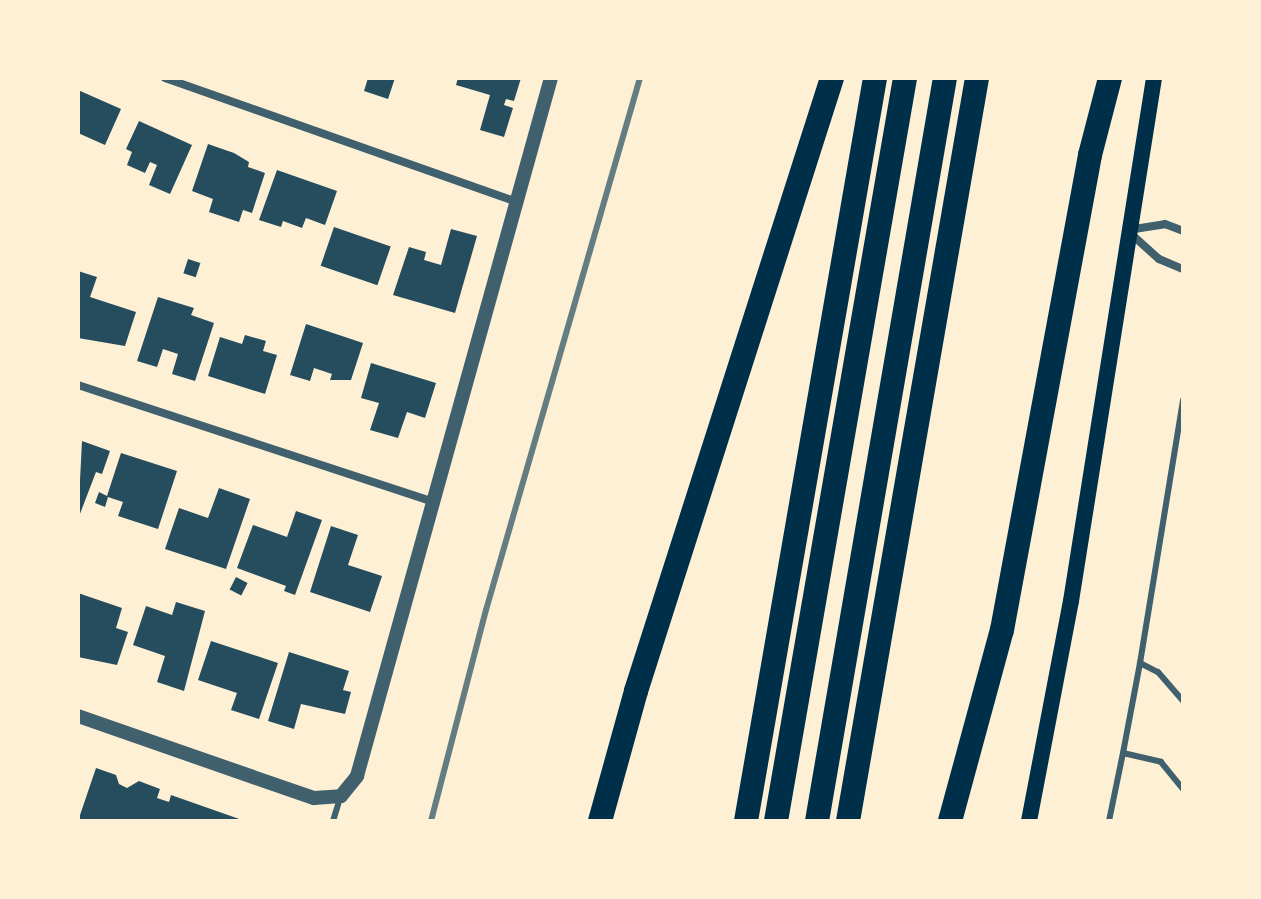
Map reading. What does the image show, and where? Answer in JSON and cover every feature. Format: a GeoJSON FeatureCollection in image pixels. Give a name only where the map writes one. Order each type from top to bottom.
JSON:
{"type":"FeatureCollection","features":[{"type":"Feature","properties":{"kind":"highway"},"geometry":{"type":"LineString","coordinates":[[600,821],[636,691],[832,78]]}},
{"type":"Feature","properties":{"kind":"highway"},"geometry":{"type":"LineString","coordinates":[[746,821],[875,78]]}},
{"type":"Feature","properties":{"kind":"highway"},"geometry":{"type":"LineString","coordinates":[[776,821],[905,78]]}},
{"type":"Feature","properties":{"kind":"highway"},"geometry":{"type":"LineString","coordinates":[[817,821],[945,78]]}},
{"type":"Feature","properties":{"kind":"highway"},"geometry":{"type":"LineString","coordinates":[[848,821],[977,78]]}},
{"type":"Feature","properties":{"kind":"highway"},"geometry":{"type":"LineString","coordinates":[[950,821],[1002,630],[1090,155],[1110,78]]}},
{"type":"Feature","properties":{"kind":"main road"},"geometry":{"type":"LineString","coordinates":[[1029,821],[1071,601],[1127,230],[1154,78]]}},
{"type":"Feature","properties":{"kind":"street"},"geometry":{"type":"LineString","coordinates":[[165,78],[515,201]]}},
{"type":"Feature","properties":{"kind":"street"},"geometry":{"type":"LineString","coordinates":[[78,716],[314,798],[341,796],[357,776],[430,501],[551,78]]}},
{"type":"Feature","properties":{"kind":"street"},"geometry":{"type":"LineString","coordinates":[[1127,230],[1165,224],[1183,231]]}},
{"type":"Feature","properties":{"kind":"street"},"geometry":{"type":"LineString","coordinates":[[1127,230],[1159,259],[1183,269]]}},
{"type":"Feature","properties":{"kind":"street"},"geometry":{"type":"LineString","coordinates":[[78,385],[430,501]]}},
{"type":"Feature","properties":{"kind":"lane"},"geometry":{"type":"LineString","coordinates":[[1109,821],[1140,663],[1183,399]]}},
{"type":"Feature","properties":{"kind":"lane"},"geometry":{"type":"LineString","coordinates":[[1140,663],[1158,672],[1183,701]]}},
{"type":"Feature","properties":{"kind":"lane"},"geometry":{"type":"LineString","coordinates":[[1123,753],[1161,762],[1183,789]]}},
{"type":"Feature","properties":{"kind":"lane"},"geometry":{"type":"LineString","coordinates":[[333,821],[341,796]]}},
{"type":"Feature","properties":{"kind":"building"},"geometry":{"type":"Polygon","coordinates":[[[368,78],[395,78],[388,99],[364,91],[368,78]]]}},
{"type":"Feature","properties":{"kind":"building"},"geometry":{"type":"Polygon","coordinates":[[[458,78],[521,78],[514,101],[506,99],[504,105],[513,108],[504,137],[480,130],[490,95],[456,85],[458,78]]]}},
{"type":"Feature","properties":{"kind":"building"},"geometry":{"type":"Polygon","coordinates":[[[78,90],[121,109],[105,145],[78,133],[78,90]]]}},
{"type":"Feature","properties":{"kind":"building"},"geometry":{"type":"Polygon","coordinates":[[[139,121],[192,145],[170,194],[149,185],[157,165],[150,162],[145,173],[127,165],[132,152],[126,149],[139,121]]]}},
{"type":"Feature","properties":{"kind":"building"},"geometry":{"type":"Polygon","coordinates":[[[208,144],[234,153],[249,162],[248,167],[265,173],[252,213],[243,210],[239,222],[209,212],[213,199],[192,191],[208,144]]]}},
{"type":"Feature","properties":{"kind":"building"},"geometry":{"type":"Polygon","coordinates":[[[277,170],[337,191],[325,225],[306,218],[302,228],[283,221],[281,227],[259,220],[277,170]]]}},
{"type":"Feature","properties":{"kind":"building"},"geometry":{"type":"Polygon","coordinates":[[[334,227],[391,247],[377,285],[321,266],[334,227]]]}},
{"type":"Feature","properties":{"kind":"building"},"geometry":{"type":"Polygon","coordinates":[[[451,229],[477,236],[455,313],[393,295],[409,247],[426,252],[424,260],[441,265],[451,229]]]}},
{"type":"Feature","properties":{"kind":"building"},"geometry":{"type":"Polygon","coordinates":[[[188,259],[200,263],[196,277],[183,273],[188,259]]]}},
{"type":"Feature","properties":{"kind":"building"},"geometry":{"type":"Polygon","coordinates":[[[78,271],[97,277],[90,297],[136,312],[125,346],[78,338],[78,271]]]}},
{"type":"Feature","properties":{"kind":"building"},"geometry":{"type":"Polygon","coordinates":[[[158,297],[194,308],[191,315],[214,323],[195,381],[172,374],[178,354],[163,349],[157,367],[137,361],[158,297]]]}},
{"type":"Feature","properties":{"kind":"building"},"geometry":{"type":"Polygon","coordinates":[[[306,324],[363,343],[351,380],[330,380],[332,374],[314,368],[310,381],[290,375],[306,324]]]}},
{"type":"Feature","properties":{"kind":"building"},"geometry":{"type":"Polygon","coordinates":[[[245,335],[266,341],[263,351],[277,355],[265,394],[208,376],[220,337],[242,344],[245,335]]]}},
{"type":"Feature","properties":{"kind":"building"},"geometry":{"type":"Polygon","coordinates":[[[371,363],[436,383],[425,418],[407,412],[398,438],[370,430],[379,403],[361,398],[371,363]]]}},
{"type":"Feature","properties":{"kind":"building"},"geometry":{"type":"Polygon","coordinates":[[[82,441],[110,451],[102,474],[96,472],[78,519],[82,441]]]}},
{"type":"Feature","properties":{"kind":"building"},"geometry":{"type":"Polygon","coordinates":[[[121,453],[177,471],[158,529],[118,516],[123,502],[108,497],[105,507],[95,503],[99,492],[107,496],[121,453]]]}},
{"type":"Feature","properties":{"kind":"building"},"geometry":{"type":"Polygon","coordinates":[[[219,488],[250,499],[226,569],[165,549],[179,508],[208,518],[219,488]]]}},
{"type":"Feature","properties":{"kind":"building"},"geometry":{"type":"Polygon","coordinates":[[[296,511],[322,520],[295,595],[284,591],[286,586],[237,568],[253,525],[287,537],[296,511]]]}},
{"type":"Feature","properties":{"kind":"building"},"geometry":{"type":"Polygon","coordinates":[[[331,526],[358,535],[348,565],[382,576],[370,612],[310,592],[331,526]]]}},
{"type":"Feature","properties":{"kind":"building"},"geometry":{"type":"Polygon","coordinates":[[[236,577],[248,583],[241,595],[230,589],[236,577]]]}},
{"type":"Feature","properties":{"kind":"building"},"geometry":{"type":"Polygon","coordinates":[[[78,593],[122,608],[116,628],[128,632],[117,665],[78,657],[78,593]]]}},
{"type":"Feature","properties":{"kind":"building"},"geometry":{"type":"Polygon","coordinates":[[[176,602],[205,611],[184,691],[157,682],[165,656],[133,645],[146,606],[172,615],[176,602]]]}},
{"type":"Feature","properties":{"kind":"building"},"geometry":{"type":"Polygon","coordinates":[[[211,641],[278,663],[259,719],[231,710],[237,693],[198,680],[211,641]]]}},
{"type":"Feature","properties":{"kind":"building"},"geometry":{"type":"Polygon","coordinates":[[[289,652],[349,671],[343,690],[351,692],[345,714],[301,704],[294,729],[268,721],[289,652]]]}},
{"type":"Feature","properties":{"kind":"building"},"geometry":{"type":"Polygon","coordinates":[[[96,768],[116,775],[119,784],[127,788],[139,781],[160,789],[157,798],[169,802],[171,795],[245,821],[78,821],[96,768]]]}},
{"type":"Feature","properties":{"kind":"railway"},"geometry":{"type":"LineString","coordinates":[[431,821],[486,610],[640,78]]}}]}
